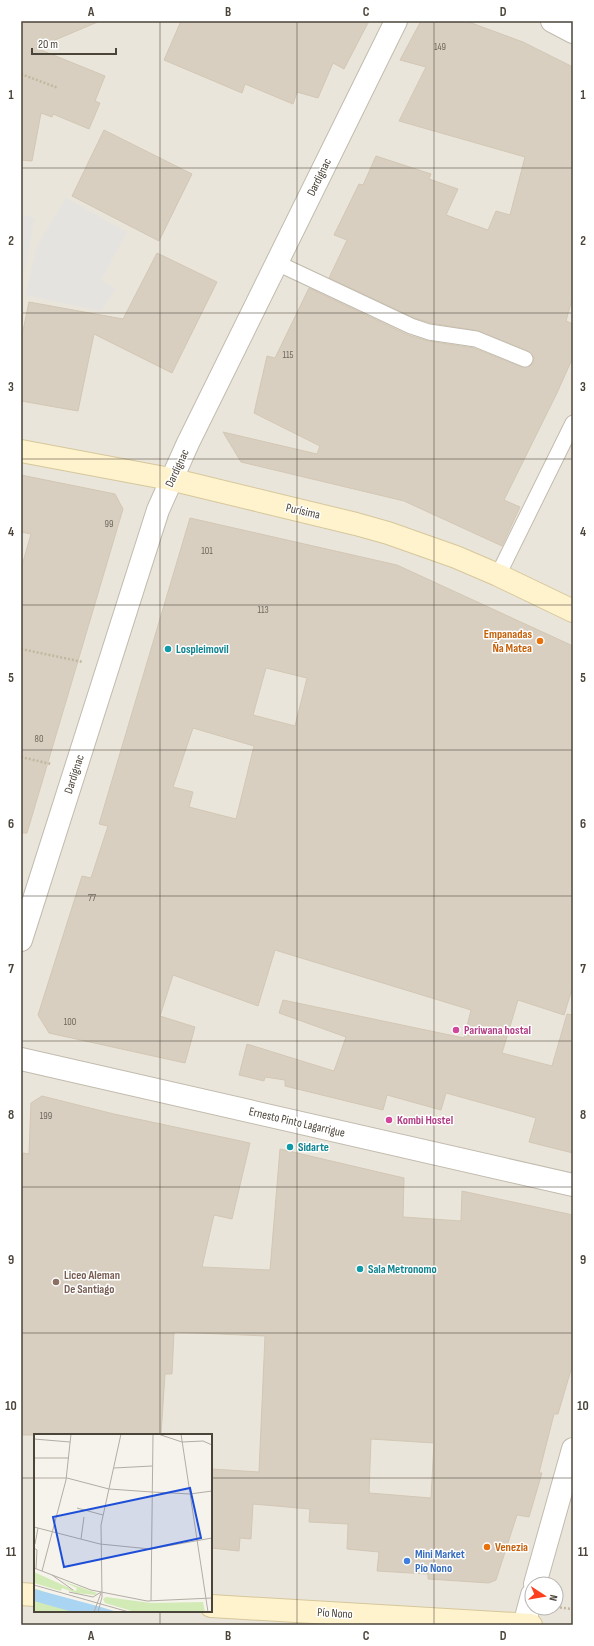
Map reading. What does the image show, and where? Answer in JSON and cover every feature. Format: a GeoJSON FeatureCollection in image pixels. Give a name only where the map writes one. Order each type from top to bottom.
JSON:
{"type":"FeatureCollection","features":[{"type":"Feature","properties":{"kind":"main road","name":"Purísima"},"geometry":{"type":"LineString","coordinates":[[21,451],[170,479],[349,522],[388,533],[456,557],[573,610]]}},
{"type":"Feature","properties":{"kind":"main road"},"geometry":{"type":"LineString","coordinates":[[21,1594],[34,1595]]}},
{"type":"Feature","properties":{"kind":"main road","name":"Pío Nono"},"geometry":{"type":"LineString","coordinates":[[212,1606],[531,1625]]}},
{"type":"Feature","properties":{"kind":"street","name":"Dardignac"},"geometry":{"type":"LineString","coordinates":[[21,940],[150,531],[170,479],[396,21]]}},
{"type":"Feature","properties":{"kind":"street"},"geometry":{"type":"LineString","coordinates":[[552,21],[573,32]]}},
{"type":"Feature","properties":{"kind":"street","name":"Ernesto Pinto Lagarrigue"},"geometry":{"type":"LineString","coordinates":[[21,1059],[573,1185]]}},
{"type":"Feature","properties":{"kind":"street"},"geometry":{"type":"LineString","coordinates":[[537,1576],[573,1449]]}},
{"type":"Feature","properties":{"kind":"lane"},"geometry":{"type":"LineString","coordinates":[[277,263],[411,326],[429,332],[476,339],[525,359]]}},
{"type":"Feature","properties":{"kind":"lane"},"geometry":{"type":"LineString","coordinates":[[498,575],[573,423]]}},
{"type":"Feature","properties":{"kind":"path"},"geometry":{"type":"LineString","coordinates":[[21,74],[58,88]]}},
{"type":"Feature","properties":{"kind":"path"},"geometry":{"type":"LineString","coordinates":[[21,649],[80,661]]}},
{"type":"Feature","properties":{"kind":"path"},"geometry":{"type":"LineString","coordinates":[[21,758],[46,763]]}},
{"type":"Feature","properties":{"kind":"shaded area"},"geometry":{"type":"Polygon","coordinates":[[[21,21],[573,21],[573,1625],[21,1625],[21,21]]]}},
{"type":"Feature","properties":{"kind":"shaded area"},"geometry":{"type":"Polygon","coordinates":[[[66,198],[127,232],[101,280],[115,289],[101,311],[25,295],[37,246],[66,198]]]}},
{"type":"Feature","properties":{"kind":"shaded area"},"geometry":{"type":"Polygon","coordinates":[[[21,215],[35,218],[21,289],[21,215]]]}},
{"type":"Feature","properties":{"kind":"building"},"geometry":{"type":"Polygon","coordinates":[[[21,21],[100,21],[36,48],[105,76],[95,101],[100,103],[89,129],[53,114],[52,117],[41,113],[32,161],[21,160],[21,21]]]}},
{"type":"Feature","properties":{"kind":"building"},"geometry":{"type":"Polygon","coordinates":[[[181,21],[369,21],[344,69],[333,63],[318,98],[297,92],[293,104],[245,84],[242,93],[164,60],[181,21]]]}},
{"type":"Feature","properties":{"kind":"building"},"geometry":{"type":"Polygon","coordinates":[[[421,21],[466,21],[523,42],[573,67],[573,296],[566,321],[573,324],[573,357],[557,393],[504,500],[520,507],[502,546],[404,501],[241,462],[223,432],[317,454],[320,446],[254,413],[267,356],[275,358],[309,288],[408,335],[428,341],[474,348],[522,367],[530,366],[533,363],[534,357],[528,351],[479,331],[431,323],[414,318],[329,278],[347,240],[334,235],[359,184],[363,185],[376,156],[431,174],[429,179],[458,189],[446,215],[488,230],[496,211],[510,215],[525,157],[399,121],[426,67],[400,60],[421,21]]]}},
{"type":"Feature","properties":{"kind":"building"},"geometry":{"type":"Polygon","coordinates":[[[104,130],[192,174],[159,241],[72,196],[104,130]]]}},
{"type":"Feature","properties":{"kind":"building"},"geometry":{"type":"Polygon","coordinates":[[[157,253],[217,282],[172,373],[94,334],[78,411],[21,401],[21,340],[29,302],[123,319],[157,253]]]}},
{"type":"Feature","properties":{"kind":"building"},"geometry":{"type":"Polygon","coordinates":[[[21,475],[115,494],[123,509],[27,833],[21,833],[21,569],[31,534],[21,532],[21,475]]]}},
{"type":"Feature","properties":{"kind":"building"},"geometry":{"type":"Polygon","coordinates":[[[190,518],[397,565],[573,646],[573,986],[564,1015],[518,1000],[502,1053],[552,1066],[567,1014],[573,1015],[573,1153],[529,1142],[536,1118],[446,1093],[441,1110],[387,1095],[383,1110],[285,1086],[285,1080],[265,1077],[264,1081],[239,1075],[247,1044],[334,1071],[346,1037],[279,1013],[283,1000],[464,1038],[471,1010],[275,950],[258,1006],[173,975],[160,1016],[195,1027],[185,1063],[49,1033],[38,1015],[82,876],[91,878],[108,826],[99,824],[190,518]],[[266,668],[253,715],[295,726],[307,678],[266,668]],[[193,728],[173,787],[193,792],[189,807],[236,819],[254,746],[193,728]]]}},
{"type":"Feature","properties":{"kind":"building"},"geometry":{"type":"Polygon","coordinates":[[[42,1096],[114,1114],[250,1143],[232,1219],[214,1215],[202,1267],[270,1270],[280,1149],[404,1178],[403,1217],[461,1221],[462,1191],[573,1215],[573,1363],[558,1414],[554,1414],[539,1473],[542,1473],[529,1517],[517,1515],[496,1580],[489,1583],[428,1579],[428,1574],[377,1571],[379,1552],[347,1549],[348,1524],[309,1522],[310,1509],[253,1504],[251,1539],[240,1538],[239,1551],[212,1548],[212,1469],[259,1472],[265,1336],[174,1332],[172,1374],[165,1374],[161,1434],[21,1435],[21,1193],[23,1153],[29,1154],[31,1103],[42,1096]],[[371,1439],[369,1493],[431,1498],[434,1443],[371,1439]]]}},
{"type":"Feature","properties":{"kind":"place","name":"Empanadas Ña Matea"},"geometry":{"type":"Point","coordinates":[540,641]}},
{"type":"Feature","properties":{"kind":"place","name":"Lospleimovil"},"geometry":{"type":"Point","coordinates":[168,649]}},
{"type":"Feature","properties":{"kind":"place","name":"Pariwana hostal"},"geometry":{"type":"Point","coordinates":[456,1030]}},
{"type":"Feature","properties":{"kind":"place","name":"Kombi Hostel"},"geometry":{"type":"Point","coordinates":[389,1120]}},
{"type":"Feature","properties":{"kind":"place","name":"Sidarte"},"geometry":{"type":"Point","coordinates":[290,1147]}},
{"type":"Feature","properties":{"kind":"place","name":"Sala Metronomo"},"geometry":{"type":"Point","coordinates":[360,1269]}},
{"type":"Feature","properties":{"kind":"place","name":"Liceo Aleman De Santiago"},"geometry":{"type":"Point","coordinates":[56,1282]}},
{"type":"Feature","properties":{"kind":"place","name":"Venezia"},"geometry":{"type":"Point","coordinates":[487,1547]}},
{"type":"Feature","properties":{"kind":"place","name":"Mini Market Pío Nono"},"geometry":{"type":"Point","coordinates":[407,1561]}}]}
